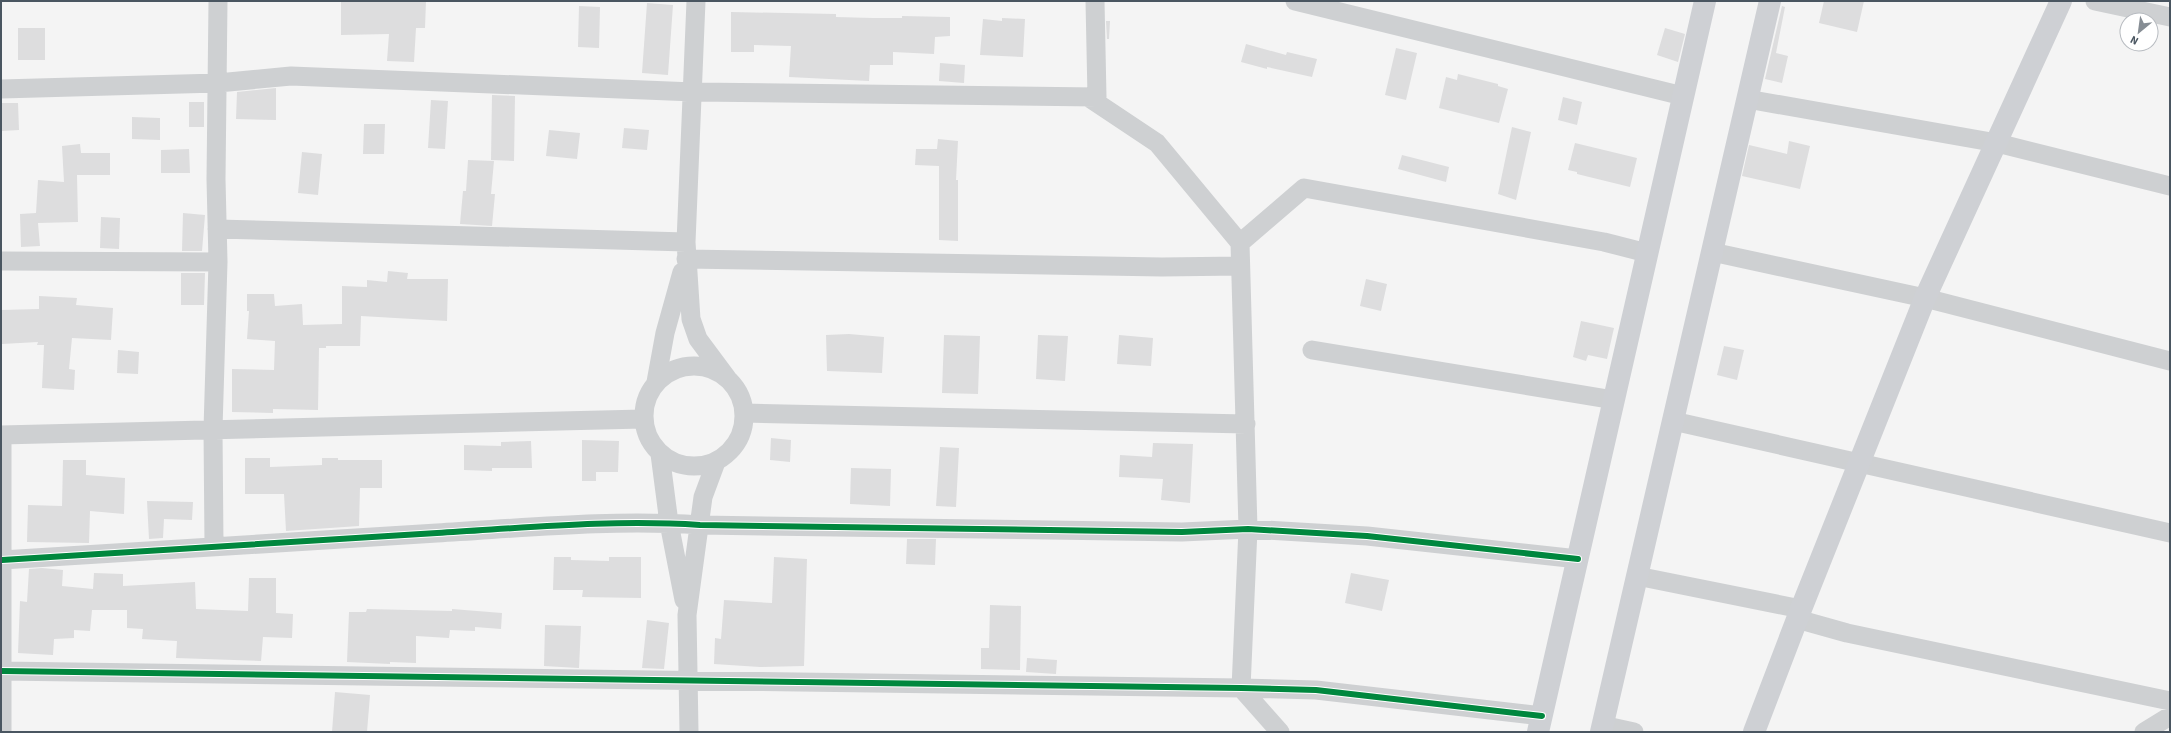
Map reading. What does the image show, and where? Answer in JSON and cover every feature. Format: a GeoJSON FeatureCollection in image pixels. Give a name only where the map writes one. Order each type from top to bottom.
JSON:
{"type":"FeatureCollection","features":[{"type":"Feature","properties":{"kind":"main road"},"geometry":{"type":"LineString","coordinates":[[1540,724],[1705,1]]}},
{"type":"Feature","properties":{"kind":"main road"},"geometry":{"type":"LineString","coordinates":[[1601,728],[1770,1]]}},
{"type":"Feature","properties":{"kind":"main road"},"geometry":{"type":"LineString","coordinates":[[1754,732],[1799,614],[1925,298],[2062,1]]}},
{"type":"Feature","properties":{"kind":"street"},"geometry":{"type":"LineString","coordinates":[[214,545],[213,429],[218,262],[216,180],[218,1]]}},
{"type":"Feature","properties":{"kind":"street"},"geometry":{"type":"LineString","coordinates":[[686,250],[665,333],[656,382],[646,399],[643,419],[648,438],[660,454],[677,464],[697,466],[716,462],[732,450],[742,433],[744,413],[739,394],[698,339],[691,319],[686,250],[694,92],[696,1]]}},
{"type":"Feature","properties":{"kind":"street"},"geometry":{"type":"LineString","coordinates":[[1,89],[218,83],[290,76],[694,92],[1098,97],[1095,1]]}},
{"type":"Feature","properties":{"kind":"street"},"geometry":{"type":"LineString","coordinates":[[1295,1],[1683,96]]}},
{"type":"Feature","properties":{"kind":"street"},"geometry":{"type":"LineString","coordinates":[[2095,1],[2170,17]]}},
{"type":"Feature","properties":{"kind":"street"},"geometry":{"type":"LineString","coordinates":[[1088,97],[1157,143],[1240,243],[1248,529],[1242,688],[1280,732]]}},
{"type":"Feature","properties":{"kind":"street"},"geometry":{"type":"LineString","coordinates":[[1747,99],[1996,142],[2170,186]]}},
{"type":"Feature","properties":{"kind":"street"},"geometry":{"type":"LineString","coordinates":[[1240,243],[1304,188],[1604,242],[1647,253]]}},
{"type":"Feature","properties":{"kind":"street"},"geometry":{"type":"LineString","coordinates":[[217,229],[686,250],[1240,266]]}},
{"type":"Feature","properties":{"kind":"street"},"geometry":{"type":"LineString","coordinates":[[1712,252],[1925,298],[2170,361]]}},
{"type":"Feature","properties":{"kind":"street"},"geometry":{"type":"LineString","coordinates":[[1,261],[218,262]]}},
{"type":"Feature","properties":{"kind":"street"},"geometry":{"type":"LineString","coordinates":[[1312,350],[1614,400]]}},
{"type":"Feature","properties":{"kind":"street"},"geometry":{"type":"LineString","coordinates":[[656,382],[671,370],[691,365],[710,368],[727,378]]}},
{"type":"Feature","properties":{"kind":"street"},"geometry":{"type":"LineString","coordinates":[[744,413],[1246,424]]}},
{"type":"Feature","properties":{"kind":"street"},"geometry":{"type":"LineString","coordinates":[[2,732],[1,435],[643,419]]}},
{"type":"Feature","properties":{"kind":"street"},"geometry":{"type":"LineString","coordinates":[[1673,420],[2170,533]]}},
{"type":"Feature","properties":{"kind":"street"},"geometry":{"type":"LineString","coordinates":[[660,454],[669,523],[687,615],[689,732]]}},
{"type":"Feature","properties":{"kind":"street"},"geometry":{"type":"LineString","coordinates":[[687,615],[703,497],[716,462]]}},
{"type":"Feature","properties":{"kind":"street"},"geometry":{"type":"LineString","coordinates":[[2,560],[214,545],[583,525],[669,523],[700,525],[1182,532],[1248,529],[1367,536],[1578,560]]}},
{"type":"Feature","properties":{"kind":"street"},"geometry":{"type":"LineString","coordinates":[[1637,576],[1799,614],[1847,633],[2170,701]]}},
{"type":"Feature","properties":{"kind":"street"},"geometry":{"type":"LineString","coordinates":[[2,671],[689,679],[1316,690],[1540,724]]}},
{"type":"Feature","properties":{"kind":"street"},"geometry":{"type":"LineString","coordinates":[[2144,732],[2170,716]]}},
{"type":"Feature","properties":{"kind":"street"},"geometry":{"type":"LineString","coordinates":[[1601,728],[1634,732]]}},
{"type":"Feature","properties":{"kind":"building"},"geometry":{"type":"Polygon","coordinates":[[[341,1],[426,1],[425,28],[416,28],[414,62],[387,61],[389,34],[341,35],[341,1]]]}},
{"type":"Feature","properties":{"kind":"building"},"geometry":{"type":"Polygon","coordinates":[[[1824,1],[1864,1],[1857,32],[1819,23],[1824,1]]]}},
{"type":"Feature","properties":{"kind":"building"},"geometry":{"type":"Polygon","coordinates":[[[647,3],[673,5],[668,75],[642,73],[647,3]]]}},
{"type":"Feature","properties":{"kind":"building"},"geometry":{"type":"Polygon","coordinates":[[[579,6],[600,7],[599,48],[578,47],[579,6]]]}},
{"type":"Feature","properties":{"kind":"building"},"geometry":{"type":"Polygon","coordinates":[[[1782,6],[1785,7],[1776,53],[1788,56],[1782,83],[1765,79],[1782,6]]]}},
{"type":"Feature","properties":{"kind":"building"},"geometry":{"type":"Polygon","coordinates":[[[731,12],[836,14],[836,17],[873,18],[902,18],[902,16],[950,17],[950,36],[935,37],[934,54],[893,52],[893,65],[870,65],[869,81],[789,77],[791,46],[754,45],[754,52],[731,52],[731,12]]]}},
{"type":"Feature","properties":{"kind":"building"},"geometry":{"type":"Polygon","coordinates":[[[1002,18],[1025,19],[1023,57],[980,55],[983,19],[1002,21],[1002,18]]]}},
{"type":"Feature","properties":{"kind":"building"},"geometry":{"type":"Polygon","coordinates":[[[1106,21],[1110,21],[1109,39],[1107,39],[1106,21]]]}},
{"type":"Feature","properties":{"kind":"building"},"geometry":{"type":"Polygon","coordinates":[[[18,28],[45,28],[45,60],[18,60],[18,28]]]}},
{"type":"Feature","properties":{"kind":"building"},"geometry":{"type":"Polygon","coordinates":[[[1665,28],[1685,34],[1678,62],[1657,55],[1665,28]]]}},
{"type":"Feature","properties":{"kind":"building"},"geometry":{"type":"Polygon","coordinates":[[[1246,44],[1286,55],[1287,52],[1317,59],[1312,77],[1267,67],[1267,69],[1241,62],[1246,44]]]}},
{"type":"Feature","properties":{"kind":"building"},"geometry":{"type":"Polygon","coordinates":[[[1396,48],[1417,53],[1406,100],[1385,95],[1396,48]]]}},
{"type":"Feature","properties":{"kind":"building"},"geometry":{"type":"Polygon","coordinates":[[[940,63],[965,65],[964,83],[939,81],[940,63]]]}},
{"type":"Feature","properties":{"kind":"building"},"geometry":{"type":"Polygon","coordinates":[[[1458,74],[1498,84],[1498,86],[1508,89],[1499,123],[1439,108],[1446,77],[1457,80],[1458,74]]]}},
{"type":"Feature","properties":{"kind":"building"},"geometry":{"type":"Polygon","coordinates":[[[276,88],[276,120],[236,119],[237,92],[276,88]]]}},
{"type":"Feature","properties":{"kind":"building"},"geometry":{"type":"Polygon","coordinates":[[[492,95],[515,96],[514,161],[491,160],[492,95]]]}},
{"type":"Feature","properties":{"kind":"building"},"geometry":{"type":"Polygon","coordinates":[[[1563,97],[1582,102],[1577,125],[1558,120],[1563,97]]]}},
{"type":"Feature","properties":{"kind":"building"},"geometry":{"type":"Polygon","coordinates":[[[431,100],[448,101],[445,149],[428,148],[431,100]]]}},
{"type":"Feature","properties":{"kind":"building"},"geometry":{"type":"Polygon","coordinates":[[[189,102],[204,102],[204,127],[189,127],[189,102]]]}},
{"type":"Feature","properties":{"kind":"building"},"geometry":{"type":"Polygon","coordinates":[[[1,103],[18,103],[19,130],[2,131],[1,103]]]}},
{"type":"Feature","properties":{"kind":"building"},"geometry":{"type":"Polygon","coordinates":[[[132,117],[160,118],[160,140],[132,139],[132,117]]]}},
{"type":"Feature","properties":{"kind":"building"},"geometry":{"type":"Polygon","coordinates":[[[364,124],[385,124],[384,154],[363,154],[364,124]]]}},
{"type":"Feature","properties":{"kind":"building"},"geometry":{"type":"Polygon","coordinates":[[[1512,127],[1531,132],[1516,200],[1498,194],[1512,127]]]}},
{"type":"Feature","properties":{"kind":"building"},"geometry":{"type":"Polygon","coordinates":[[[624,128],[649,130],[647,150],[622,148],[624,128]]]}},
{"type":"Feature","properties":{"kind":"building"},"geometry":{"type":"Polygon","coordinates":[[[549,130],[580,133],[577,159],[546,156],[549,130]]]}},
{"type":"Feature","properties":{"kind":"building"},"geometry":{"type":"Polygon","coordinates":[[[938,139],[958,141],[956,180],[958,180],[958,241],[939,240],[939,166],[915,165],[916,149],[937,149],[938,139]]]}},
{"type":"Feature","properties":{"kind":"building"},"geometry":{"type":"Polygon","coordinates":[[[1789,141],[1810,146],[1800,189],[1742,176],[1749,145],[1787,154],[1789,141]]]}},
{"type":"Feature","properties":{"kind":"building"},"geometry":{"type":"Polygon","coordinates":[[[1575,143],[1637,158],[1630,187],[1577,174],[1577,172],[1568,170],[1575,143]]]}},
{"type":"Feature","properties":{"kind":"building"},"geometry":{"type":"Polygon","coordinates":[[[80,144],[81,153],[110,153],[110,175],[77,175],[78,222],[38,223],[40,246],[21,247],[20,214],[36,213],[38,180],[64,182],[62,146],[80,144]]]}},
{"type":"Feature","properties":{"kind":"building"},"geometry":{"type":"Polygon","coordinates":[[[189,149],[190,173],[161,173],[161,150],[189,149]]]}},
{"type":"Feature","properties":{"kind":"building"},"geometry":{"type":"Polygon","coordinates":[[[302,152],[322,154],[318,195],[298,193],[302,152]]]}},
{"type":"Feature","properties":{"kind":"building"},"geometry":{"type":"Polygon","coordinates":[[[1402,155],[1449,167],[1446,182],[1398,169],[1402,155]]]}},
{"type":"Feature","properties":{"kind":"building"},"geometry":{"type":"Polygon","coordinates":[[[468,160],[494,161],[491,194],[495,194],[492,226],[460,224],[463,191],[466,191],[468,160]]]}},
{"type":"Feature","properties":{"kind":"building"},"geometry":{"type":"Polygon","coordinates":[[[183,213],[205,215],[202,251],[182,251],[183,213]]]}},
{"type":"Feature","properties":{"kind":"building"},"geometry":{"type":"Polygon","coordinates":[[[101,217],[120,218],[119,249],[100,248],[101,217]]]}},
{"type":"Feature","properties":{"kind":"building"},"geometry":{"type":"Polygon","coordinates":[[[388,271],[408,273],[407,279],[448,279],[447,321],[361,316],[360,346],[326,346],[326,348],[319,348],[318,410],[273,409],[273,413],[232,412],[232,369],[274,370],[275,341],[247,339],[249,311],[247,311],[247,294],[274,294],[275,306],[302,304],[303,325],[342,324],[342,286],[367,287],[367,280],[387,282],[388,271]]]}},
{"type":"Feature","properties":{"kind":"building"},"geometry":{"type":"Polygon","coordinates":[[[181,273],[205,273],[204,305],[181,305],[181,273]]]}},
{"type":"Feature","properties":{"kind":"building"},"geometry":{"type":"Polygon","coordinates":[[[1366,279],[1387,284],[1381,311],[1360,306],[1366,279]]]}},
{"type":"Feature","properties":{"kind":"building"},"geometry":{"type":"Polygon","coordinates":[[[39,296],[77,298],[76,305],[113,308],[111,340],[72,338],[69,369],[75,370],[74,390],[42,388],[44,345],[37,345],[38,342],[2,344],[1,310],[39,309],[39,296]]]}},
{"type":"Feature","properties":{"kind":"building"},"geometry":{"type":"Polygon","coordinates":[[[1581,321],[1614,328],[1607,359],[1588,355],[1586,361],[1573,357],[1581,321]]]}},
{"type":"Feature","properties":{"kind":"building"},"geometry":{"type":"Polygon","coordinates":[[[849,334],[884,337],[882,373],[827,371],[826,335],[849,334]]]}},
{"type":"Feature","properties":{"kind":"building"},"geometry":{"type":"Polygon","coordinates":[[[944,335],[980,336],[978,394],[942,393],[944,335]]]}},
{"type":"Feature","properties":{"kind":"building"},"geometry":{"type":"Polygon","coordinates":[[[1038,335],[1068,336],[1065,381],[1036,379],[1038,335]]]}},
{"type":"Feature","properties":{"kind":"building"},"geometry":{"type":"Polygon","coordinates":[[[1119,335],[1153,338],[1151,366],[1117,364],[1119,335]]]}},
{"type":"Feature","properties":{"kind":"building"},"geometry":{"type":"Polygon","coordinates":[[[1724,346],[1744,350],[1737,380],[1717,375],[1724,346]]]}},
{"type":"Feature","properties":{"kind":"building"},"geometry":{"type":"Polygon","coordinates":[[[118,350],[139,352],[138,374],[117,373],[118,350]]]}},
{"type":"Feature","properties":{"kind":"building"},"geometry":{"type":"Polygon","coordinates":[[[771,438],[791,440],[790,462],[770,460],[771,438]]]}},
{"type":"Feature","properties":{"kind":"building"},"geometry":{"type":"Polygon","coordinates":[[[582,440],[619,441],[618,472],[596,472],[596,481],[582,481],[582,440]]]}},
{"type":"Feature","properties":{"kind":"building"},"geometry":{"type":"Polygon","coordinates":[[[531,441],[532,468],[492,468],[492,471],[464,470],[464,445],[501,446],[501,442],[531,441]]]}},
{"type":"Feature","properties":{"kind":"building"},"geometry":{"type":"Polygon","coordinates":[[[1153,443],[1193,444],[1190,503],[1161,500],[1163,479],[1119,477],[1120,455],[1152,457],[1153,443]]]}},
{"type":"Feature","properties":{"kind":"building"},"geometry":{"type":"Polygon","coordinates":[[[940,447],[959,448],[956,507],[936,506],[940,447]]]}},
{"type":"Feature","properties":{"kind":"building"},"geometry":{"type":"Polygon","coordinates":[[[245,458],[270,458],[270,467],[322,465],[322,458],[338,458],[338,460],[382,460],[382,488],[360,488],[359,526],[286,531],[284,494],[245,494],[245,458]]]}},
{"type":"Feature","properties":{"kind":"building"},"geometry":{"type":"Polygon","coordinates":[[[63,460],[86,460],[86,475],[125,478],[124,514],[90,511],[89,543],[27,542],[28,505],[62,506],[63,460]]]}},
{"type":"Feature","properties":{"kind":"building"},"geometry":{"type":"Polygon","coordinates":[[[851,468],[891,469],[890,506],[850,504],[851,468]]]}},
{"type":"Feature","properties":{"kind":"building"},"geometry":{"type":"Polygon","coordinates":[[[147,501],[193,502],[192,520],[164,519],[163,538],[149,539],[147,501]]]}},
{"type":"Feature","properties":{"kind":"building"},"geometry":{"type":"Polygon","coordinates":[[[907,539],[936,539],[935,565],[906,564],[907,539]]]}},
{"type":"Feature","properties":{"kind":"building"},"geometry":{"type":"Polygon","coordinates":[[[554,557],[571,557],[571,560],[609,561],[609,557],[641,557],[641,598],[582,597],[583,590],[553,590],[554,557]]]}},
{"type":"Feature","properties":{"kind":"building"},"geometry":{"type":"Polygon","coordinates":[[[774,557],[807,559],[804,666],[760,667],[714,664],[715,638],[721,639],[724,600],[772,603],[774,557]]]}},
{"type":"Feature","properties":{"kind":"building"},"geometry":{"type":"Polygon","coordinates":[[[42,568],[63,570],[62,586],[93,589],[94,573],[123,574],[123,586],[195,582],[196,609],[248,611],[249,578],[276,578],[276,613],[293,614],[292,638],[263,637],[261,661],[176,658],[177,641],[142,639],[143,629],[127,628],[127,610],[92,610],[90,631],[74,630],[74,638],[54,639],[53,655],[18,653],[20,601],[27,602],[29,569],[42,568]]]}},
{"type":"Feature","properties":{"kind":"building"},"geometry":{"type":"Polygon","coordinates":[[[1351,573],[1389,580],[1382,611],[1345,603],[1351,573]]]}},
{"type":"Feature","properties":{"kind":"building"},"geometry":{"type":"Polygon","coordinates":[[[990,605],[1021,606],[1020,670],[981,669],[981,648],[989,648],[990,605]]]}},
{"type":"Feature","properties":{"kind":"building"},"geometry":{"type":"Polygon","coordinates":[[[367,609],[452,611],[452,609],[502,613],[501,629],[475,627],[475,631],[450,630],[449,638],[416,636],[416,663],[390,662],[390,664],[347,662],[349,612],[366,612],[367,609]]]}},
{"type":"Feature","properties":{"kind":"building"},"geometry":{"type":"Polygon","coordinates":[[[647,620],[669,623],[664,669],[642,668],[647,620]]]}},
{"type":"Feature","properties":{"kind":"building"},"geometry":{"type":"Polygon","coordinates":[[[545,625],[581,626],[579,668],[544,666],[545,625]]]}},
{"type":"Feature","properties":{"kind":"building"},"geometry":{"type":"Polygon","coordinates":[[[1027,658],[1057,660],[1056,674],[1026,672],[1027,658]]]}},
{"type":"Feature","properties":{"kind":"building"},"geometry":{"type":"Polygon","coordinates":[[[335,692],[370,695],[367,732],[332,732],[335,692]]]}},
{"type":"Feature","properties":{"kind":"cycle path"},"geometry":{"type":"LineString","coordinates":[[2,560],[535,527],[634,523],[1182,532],[1248,529],[1367,536],[1578,559]]}},
{"type":"Feature","properties":{"kind":"cycle path"},"geometry":{"type":"LineString","coordinates":[[1,671],[1316,690],[1542,716]]}}]}
